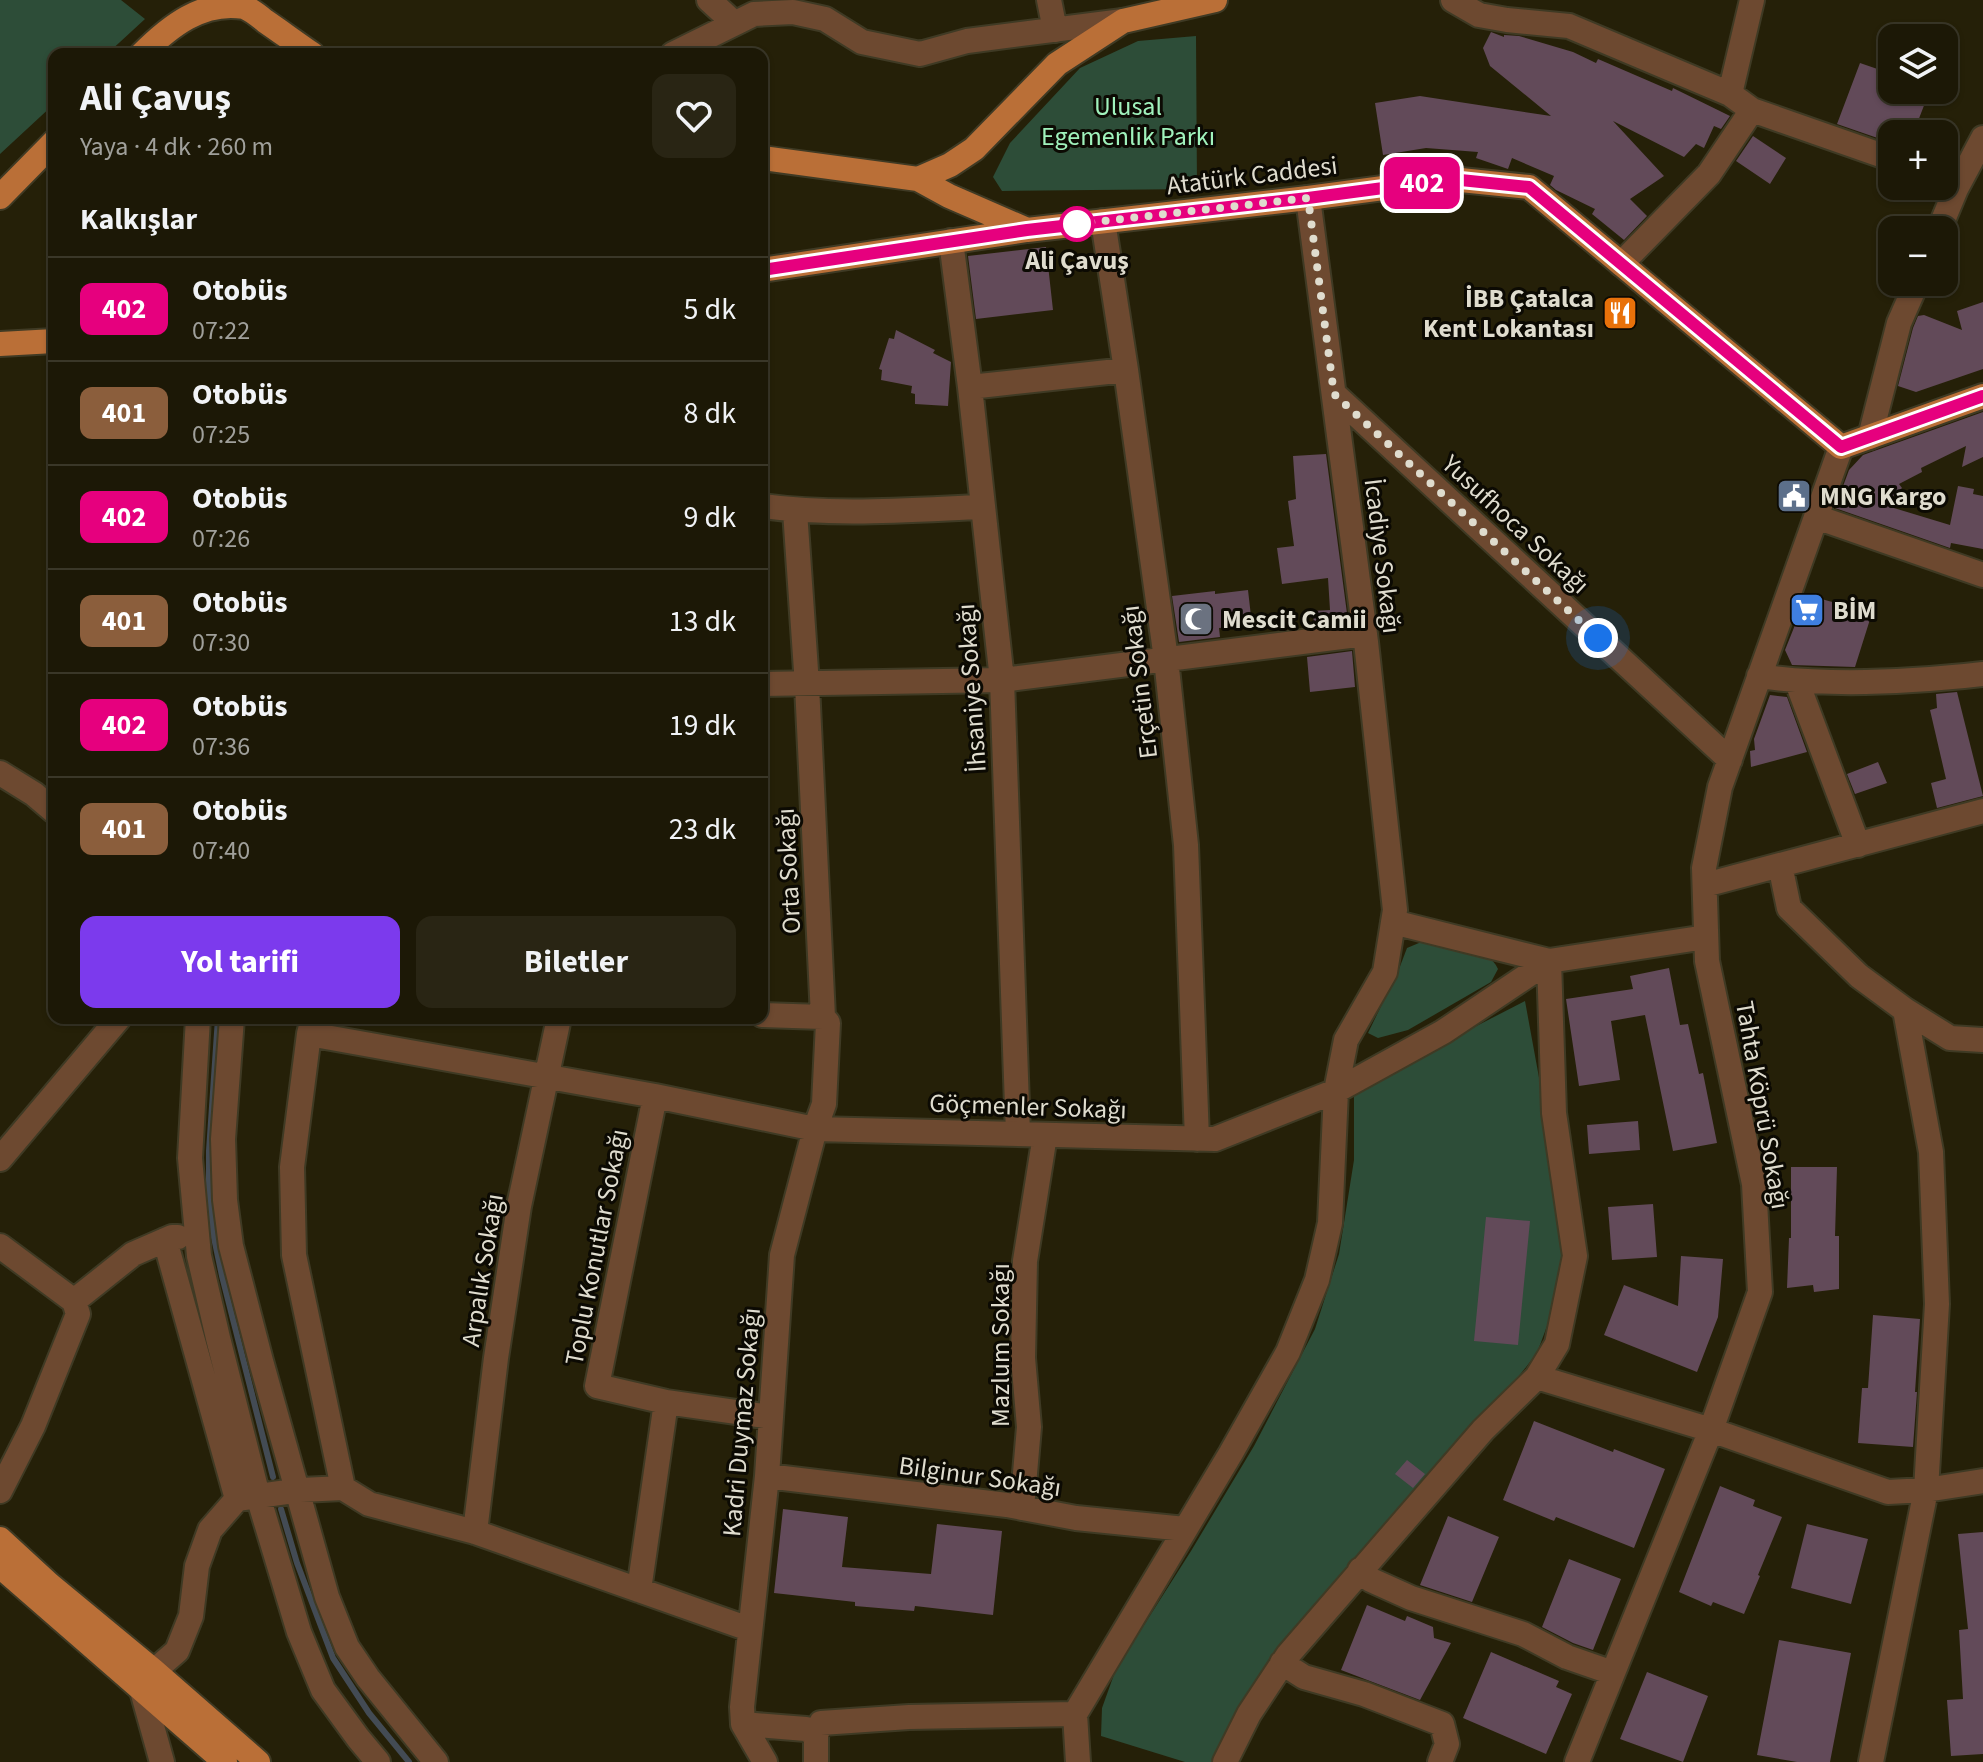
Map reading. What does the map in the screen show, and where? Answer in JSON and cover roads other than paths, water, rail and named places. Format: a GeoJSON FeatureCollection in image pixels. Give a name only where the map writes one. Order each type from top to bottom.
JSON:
{"type":"FeatureCollection","features":[{"type":"Feature","properties":{"kind":"main road"},"geometry":{"type":"LineString","coordinates":[[918,179],[950,165],[974,149],[1057,64],[1123,21],[1153,7],[1215,0]]}},
{"type":"Feature","properties":{"kind":"main road"},"geometry":{"type":"LineString","coordinates":[[148,48],[168,28],[212,1],[247,8],[304,48]]}},
{"type":"Feature","properties":{"kind":"main road"},"geometry":{"type":"LineString","coordinates":[[0,197],[48,148]]}},
{"type":"Feature","properties":{"kind":"main road"},"geometry":{"type":"LineString","coordinates":[[768,159],[918,179],[1027,230]]}},
{"type":"Feature","properties":{"kind":"main road","name":"Atatürk Caddesi"},"geometry":{"type":"LineString","coordinates":[[768,269],[1027,230],[1451,179],[1529,187],[1841,447]]}},
{"type":"Feature","properties":{"kind":"main road"},"geometry":{"type":"LineString","coordinates":[[2,345],[48,341]]}},
{"type":"Feature","properties":{"kind":"main road"},"geometry":{"type":"LineString","coordinates":[[1841,447],[1983,396]]}},
{"type":"Feature","properties":{"kind":"main road"},"geometry":{"type":"LineString","coordinates":[[0,1539],[148,1679],[225,1762]]}},
{"type":"Feature","properties":{"kind":"main road"},"geometry":{"type":"LineString","coordinates":[[0,1566],[258,1762]]}},
{"type":"Feature","properties":{"kind":"street"},"geometry":{"type":"LineString","coordinates":[[709,0],[734,23]]}},
{"type":"Feature","properties":{"kind":"street"},"geometry":{"type":"LineString","coordinates":[[1049,0],[1055,30]]}},
{"type":"Feature","properties":{"kind":"street"},"geometry":{"type":"LineString","coordinates":[[1453,0],[1479,15],[1569,26],[1730,94],[1752,110],[1878,154]]}},
{"type":"Feature","properties":{"kind":"street"},"geometry":{"type":"LineString","coordinates":[[1730,94],[1752,0]]}},
{"type":"Feature","properties":{"kind":"street"},"geometry":{"type":"LineString","coordinates":[[685,48],[754,14],[793,12],[825,19],[862,42],[920,54],[967,41],[1123,21]]}},
{"type":"Feature","properties":{"kind":"street"},"geometry":{"type":"LineString","coordinates":[[1621,264],[1709,174],[1752,110]]}},
{"type":"Feature","properties":{"kind":"street"},"geometry":{"type":"LineString","coordinates":[[1958,172],[1983,138]]}},
{"type":"Feature","properties":{"kind":"street","name":"İcadiye Sokağı"},"geometry":{"type":"LineString","coordinates":[[1075,1714],[1288,1352],[1317,1280],[1330,1223],[1336,1091],[1346,1040],[1385,972],[1395,910],[1365,634],[1308,198]]}},
{"type":"Feature","properties":{"kind":"street","name":"Erçetin Sokağı"},"geometry":{"type":"LineString","coordinates":[[1103,221],[1166,659],[1186,845],[1197,1139]]}},
{"type":"Feature","properties":{"kind":"street","name":"İhsaniye Sokağı"},"geometry":{"type":"LineString","coordinates":[[951,241],[1002,680],[1018,1134]]}},
{"type":"Feature","properties":{"kind":"street"},"geometry":{"type":"LineString","coordinates":[[1870,437],[1899,323],[1911,296]]}},
{"type":"Feature","properties":{"kind":"street"},"geometry":{"type":"LineString","coordinates":[[970,387],[1126,370]]}},
{"type":"Feature","properties":{"kind":"street","name":"Yusufhoca Sokağı"},"geometry":{"type":"LineString","coordinates":[[1334,394],[1730,760]]}},
{"type":"Feature","properties":{"kind":"street","name":"Tahta Köprü Sokağı"},"geometry":{"type":"LineString","coordinates":[[1577,1762],[1711,1430],[1760,1292],[1754,1184],[1707,961],[1704,868],[1730,760],[1841,447]]}},
{"type":"Feature","properties":{"kind":"street"},"geometry":{"type":"LineString","coordinates":[[768,507],[795,511],[864,512],[982,507]]}},
{"type":"Feature","properties":{"kind":"street","name":"Orta Sokağı"},"geometry":{"type":"LineString","coordinates":[[795,511],[823,1017],[828,1023],[824,1104],[815,1129]]}},
{"type":"Feature","properties":{"kind":"street"},"geometry":{"type":"LineString","coordinates":[[1816,517],[1983,575]]}},
{"type":"Feature","properties":{"kind":"street"},"geometry":{"type":"LineString","coordinates":[[768,684],[1002,680],[1365,634]]}},
{"type":"Feature","properties":{"kind":"street"},"geometry":{"type":"LineString","coordinates":[[1759,676],[1797,682],[1932,680],[1983,674]]}},
{"type":"Feature","properties":{"kind":"street"},"geometry":{"type":"LineString","coordinates":[[1797,682],[1858,845]]}},
{"type":"Feature","properties":{"kind":"street"},"geometry":{"type":"LineString","coordinates":[[0,773],[44,798]]}},
{"type":"Feature","properties":{"kind":"street"},"geometry":{"type":"LineString","coordinates":[[1705,885],[1983,811]]}},
{"type":"Feature","properties":{"kind":"street"},"geometry":{"type":"LineString","coordinates":[[1780,865],[1789,908],[1859,976],[1950,1038],[1983,1040]]}},
{"type":"Feature","properties":{"kind":"street"},"geometry":{"type":"LineString","coordinates":[[1225,1762],[1249,1714],[1282,1663],[1483,1430],[1537,1377],[1557,1344],[1575,1256],[1554,1113],[1549,961],[1393,922]]}},
{"type":"Feature","properties":{"kind":"street","name":"Göçmenler Sokağı"},"geometry":{"type":"LineString","coordinates":[[311,1026],[815,1129],[1215,1139],[1336,1091],[1443,1032],[1549,961],[1706,937]]}},
{"type":"Feature","properties":{"kind":"street"},"geometry":{"type":"LineString","coordinates":[[1871,1762],[1926,1490],[1937,1304],[1931,1152],[1905,1010]]}},
{"type":"Feature","properties":{"kind":"street"},"geometry":{"type":"LineString","coordinates":[[768,1015],[823,1017]]}},
{"type":"Feature","properties":{"kind":"street"},"geometry":{"type":"LineString","coordinates":[[0,1159],[114,1024]]}},
{"type":"Feature","properties":{"kind":"street"},"geometry":{"type":"LineString","coordinates":[[198,1024],[190,1158],[199,1256],[248,1498]]}},
{"type":"Feature","properties":{"kind":"street"},"geometry":{"type":"LineString","coordinates":[[232,1024],[223,1139],[225,1200],[231,1246],[297,1490],[327,1597],[347,1647],[436,1762]]}},
{"type":"Feature","properties":{"kind":"street","name":"Arpalık Sokağı"},"geometry":{"type":"LineString","coordinates":[[475,1532],[496,1358],[519,1206],[558,1024]]}},
{"type":"Feature","properties":{"kind":"street"},"geometry":{"type":"LineString","coordinates":[[311,1026],[292,1167],[294,1255],[343,1488]]}},
{"type":"Feature","properties":{"kind":"street","name":"Toplu Konutlar Sokağı"},"geometry":{"type":"LineString","coordinates":[[655,1096],[597,1386],[666,1402],[771,1417]]}},
{"type":"Feature","properties":{"kind":"street","name":"Kadri Duymaz Sokağı"},"geometry":{"type":"LineString","coordinates":[[743,1724],[749,1629],[767,1476],[782,1255],[815,1129]]}},
{"type":"Feature","properties":{"kind":"street","name":"Mazlum Sokağı"},"geometry":{"type":"LineString","coordinates":[[1022,1508],[1029,1427],[1023,1358],[1025,1261],[1045,1135]]}},
{"type":"Feature","properties":{"kind":"street"},"geometry":{"type":"LineString","coordinates":[[74,1301],[133,1254],[172,1237],[197,1235]]}},
{"type":"Feature","properties":{"kind":"street"},"geometry":{"type":"LineString","coordinates":[[165,1240],[248,1498],[299,1632],[323,1690],[378,1762]]}},
{"type":"Feature","properties":{"kind":"street"},"geometry":{"type":"LineString","coordinates":[[0,1246],[74,1301],[78,1314],[33,1426],[0,1491]]}},
{"type":"Feature","properties":{"kind":"street"},"geometry":{"type":"LineString","coordinates":[[1537,1377],[1711,1430],[1888,1492],[1983,1481]]}},
{"type":"Feature","properties":{"kind":"street"},"geometry":{"type":"LineString","coordinates":[[639,1590],[666,1402]]}},
{"type":"Feature","properties":{"kind":"street","name":"Bilginur Sokağı"},"geometry":{"type":"LineString","coordinates":[[767,1476],[1022,1508],[1076,1518],[1185,1529]]}},
{"type":"Feature","properties":{"kind":"street"},"geometry":{"type":"LineString","coordinates":[[162,1762],[148,1679],[177,1651],[191,1616],[197,1566],[210,1530],[248,1498],[297,1490],[343,1488],[369,1504],[475,1532],[749,1629]]}},
{"type":"Feature","properties":{"kind":"street"},"geometry":{"type":"LineString","coordinates":[[1360,1570],[1371,1580],[1411,1598],[1523,1634],[1567,1657],[1613,1673]]}},
{"type":"Feature","properties":{"kind":"street"},"geometry":{"type":"LineString","coordinates":[[1282,1663],[1304,1677],[1364,1694],[1442,1724],[1447,1744],[1440,1762]]}},
{"type":"Feature","properties":{"kind":"street"},"geometry":{"type":"LineString","coordinates":[[816,1762],[816,1735],[821,1723],[909,1717],[1075,1714],[1078,1762]]}},
{"type":"Feature","properties":{"kind":"street"},"geometry":{"type":"LineString","coordinates":[[743,1724],[806,1729],[816,1735]]}},
{"type":"Feature","properties":{"kind":"street"},"geometry":{"type":"LineString","coordinates":[[743,1724],[765,1762]]}},
{"type":"Feature","properties":{"kind":"waterway"},"geometry":{"type":"LineString","coordinates":[[218,1024],[209,1151],[213,1233],[273,1477]]}},
{"type":"Feature","properties":{"kind":"waterway"},"geometry":{"type":"LineString","coordinates":[[281,1509],[297,1563],[333,1658],[369,1713],[409,1762]]}},
{"type":"Feature","properties":{"kind":"place","name":"Ali Çavuş"},"geometry":{"type":"Point","coordinates":[1077,224]}},
{"type":"Feature","properties":{"kind":"place","name":"İBB Çatalca Kent Lokantası"},"geometry":{"type":"Point","coordinates":[1620,313]}},
{"type":"Feature","properties":{"kind":"place","name":"MNG Kargo"},"geometry":{"type":"Point","coordinates":[1794,496]}},
{"type":"Feature","properties":{"kind":"place","name":"BİM"},"geometry":{"type":"Point","coordinates":[1807,610]}},
{"type":"Feature","properties":{"kind":"place","name":"Mescit Camii"},"geometry":{"type":"Point","coordinates":[1196,619]}},
{"type":"Feature","properties":{"kind":"park label","name":"Ulusal Egemenlik Parkı"},"geometry":{"type":"Point","coordinates":[1128,121]}}]}
